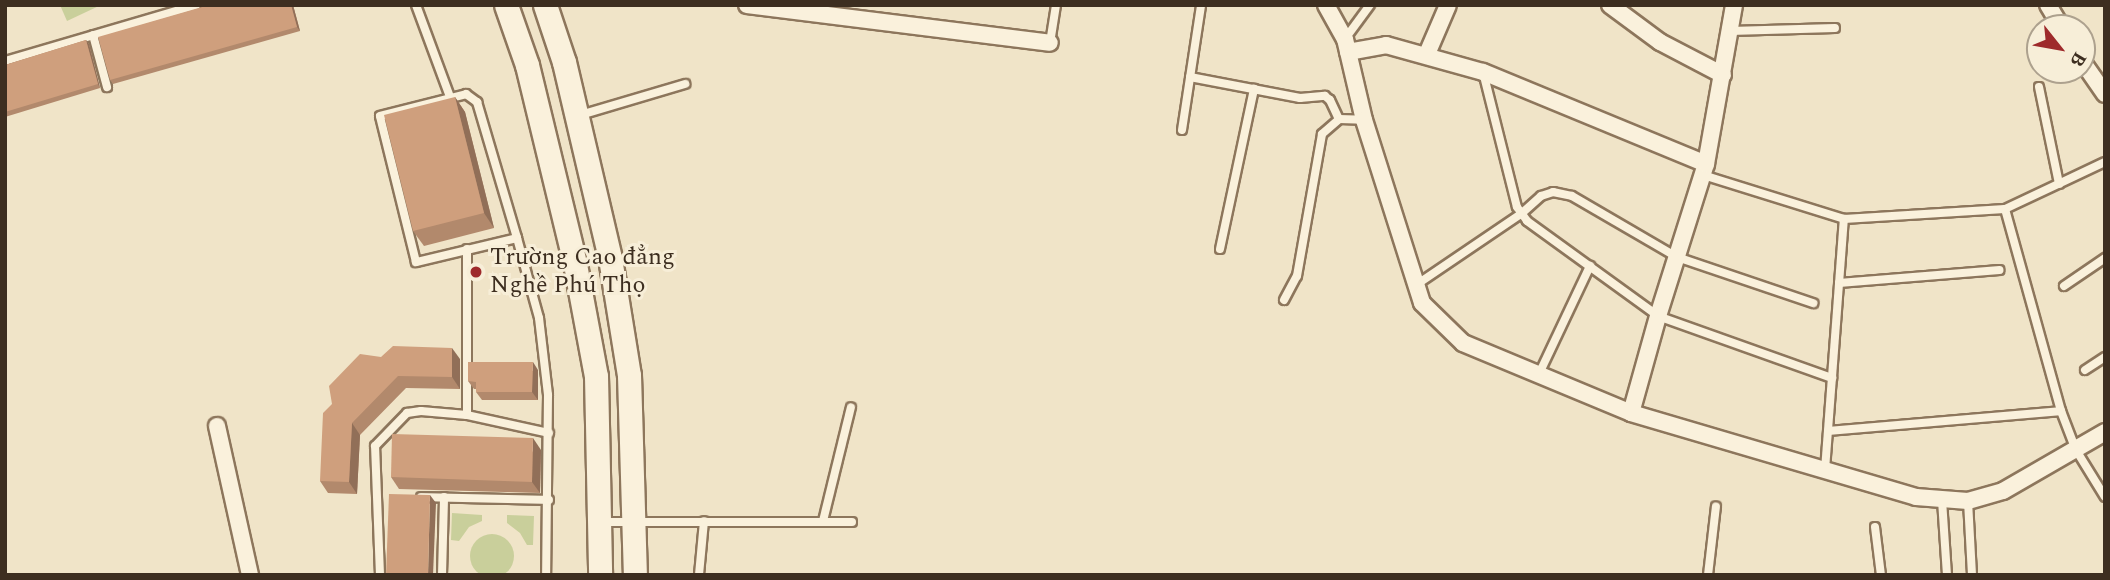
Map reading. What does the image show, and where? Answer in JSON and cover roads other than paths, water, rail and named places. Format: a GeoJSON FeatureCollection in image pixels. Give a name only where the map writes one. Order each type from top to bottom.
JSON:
{"type":"FeatureCollection","features":[{"type":"Feature","properties":{"kind":"main road"},"geometry":{"type":"LineString","coordinates":[[506,5],[527,65],[572,251],[591,351],[597,393],[600,575]]}},
{"type":"Feature","properties":{"kind":"main road"},"geometry":{"type":"LineString","coordinates":[[545,5],[565,62],[610,258],[629,375],[635,575]]}},
{"type":"Feature","properties":{"kind":"street"},"geometry":{"type":"LineString","coordinates":[[747,5],[1050,43]]}},
{"type":"Feature","properties":{"kind":"street"},"geometry":{"type":"LineString","coordinates":[[1326,5],[1347,46],[1364,120],[1422,303],[1463,343],[1631,413],[1916,497],[1968,501],[2003,491],[2105,432]]}},
{"type":"Feature","properties":{"kind":"street"},"geometry":{"type":"LineString","coordinates":[[1427,54],[1448,5]]}},
{"type":"Feature","properties":{"kind":"street"},"geometry":{"type":"LineString","coordinates":[[1610,5],[1660,42],[1723,75]]}},
{"type":"Feature","properties":{"kind":"street"},"geometry":{"type":"LineString","coordinates":[[1631,413],[1704,169],[1734,5]]}},
{"type":"Feature","properties":{"kind":"street"},"geometry":{"type":"LineString","coordinates":[[1347,46],[1386,45],[1427,54],[1483,72],[1704,169]]}},
{"type":"Feature","properties":{"kind":"street"},"geometry":{"type":"LineString","coordinates":[[217,426],[250,575]]}},
{"type":"Feature","properties":{"kind":"lane"},"geometry":{"type":"LineString","coordinates":[[5,61],[196,5]]}},
{"type":"Feature","properties":{"kind":"lane"},"geometry":{"type":"LineString","coordinates":[[416,5],[450,97]]}},
{"type":"Feature","properties":{"kind":"lane"},"geometry":{"type":"LineString","coordinates":[[1050,43],[1056,5]]}},
{"type":"Feature","properties":{"kind":"lane"},"geometry":{"type":"LineString","coordinates":[[1347,46],[1370,5]]}},
{"type":"Feature","properties":{"kind":"lane"},"geometry":{"type":"LineString","coordinates":[[1182,130],[1201,6]]}},
{"type":"Feature","properties":{"kind":"lane"},"geometry":{"type":"LineString","coordinates":[[1730,31],[1835,28]]}},
{"type":"Feature","properties":{"kind":"lane"},"geometry":{"type":"LineString","coordinates":[[93,36],[107,87]]}},
{"type":"Feature","properties":{"kind":"lane"},"geometry":{"type":"LineString","coordinates":[[1483,72],[1521,214],[1658,316],[1832,378]]}},
{"type":"Feature","properties":{"kind":"lane"},"geometry":{"type":"LineString","coordinates":[[1191,77],[1300,98],[1325,96],[1330,100],[1339,119]]}},
{"type":"Feature","properties":{"kind":"lane"},"geometry":{"type":"LineString","coordinates":[[577,116],[685,84]]}},
{"type":"Feature","properties":{"kind":"lane"},"geometry":{"type":"LineString","coordinates":[[2039,87],[2059,184]]}},
{"type":"Feature","properties":{"kind":"lane"},"geometry":{"type":"LineString","coordinates":[[1220,248],[1254,89]]}},
{"type":"Feature","properties":{"kind":"lane"},"geometry":{"type":"LineString","coordinates":[[517,238],[416,262],[380,116],[466,94],[477,103],[517,238],[539,318],[548,433],[546,575]]}},
{"type":"Feature","properties":{"kind":"lane"},"geometry":{"type":"LineString","coordinates":[[1284,300],[1297,276],[1322,134],[1339,119],[1364,120]]}},
{"type":"Feature","properties":{"kind":"lane"},"geometry":{"type":"LineString","coordinates":[[1704,169],[1844,219],[2005,209],[2105,162]]}},
{"type":"Feature","properties":{"kind":"lane"},"geometry":{"type":"LineString","coordinates":[[1416,285],[1521,214],[1541,196],[1553,192],[1572,196],[1677,257],[1813,303]]}},
{"type":"Feature","properties":{"kind":"lane"},"geometry":{"type":"LineString","coordinates":[[2005,209],[2061,411],[2076,450],[2105,496]]}},
{"type":"Feature","properties":{"kind":"lane"},"geometry":{"type":"LineString","coordinates":[[1825,470],[1844,219]]}},
{"type":"Feature","properties":{"kind":"lane"},"geometry":{"type":"LineString","coordinates":[[467,249],[467,415]]}},
{"type":"Feature","properties":{"kind":"lane"},"geometry":{"type":"LineString","coordinates":[[2064,286],[2105,258]]}},
{"type":"Feature","properties":{"kind":"lane"},"geometry":{"type":"LineString","coordinates":[[1538,376],[1590,267]]}},
{"type":"Feature","properties":{"kind":"lane"},"geometry":{"type":"LineString","coordinates":[[1839,283],[1999,270]]}},
{"type":"Feature","properties":{"kind":"lane"},"geometry":{"type":"LineString","coordinates":[[2085,370],[2105,357]]}},
{"type":"Feature","properties":{"kind":"lane"},"geometry":{"type":"LineString","coordinates":[[822,521],[851,407]]}},
{"type":"Feature","properties":{"kind":"lane"},"geometry":{"type":"LineString","coordinates":[[380,575],[374,446],[407,413],[421,411],[467,415],[548,433]]}},
{"type":"Feature","properties":{"kind":"lane"},"geometry":{"type":"LineString","coordinates":[[1829,431],[2061,411]]}},
{"type":"Feature","properties":{"kind":"lane"},"geometry":{"type":"LineString","coordinates":[[376,495],[389,496]]}},
{"type":"Feature","properties":{"kind":"lane"},"geometry":{"type":"LineString","coordinates":[[416,496],[549,500]]}},
{"type":"Feature","properties":{"kind":"lane"},"geometry":{"type":"LineString","coordinates":[[442,575],[444,497]]}},
{"type":"Feature","properties":{"kind":"lane"},"geometry":{"type":"LineString","coordinates":[[1942,500],[1947,575]]}},
{"type":"Feature","properties":{"kind":"lane"},"geometry":{"type":"LineString","coordinates":[[1968,501],[1972,575]]}},
{"type":"Feature","properties":{"kind":"lane"},"geometry":{"type":"LineString","coordinates":[[1708,575],[1716,506]]}},
{"type":"Feature","properties":{"kind":"lane"},"geometry":{"type":"LineString","coordinates":[[699,575],[704,521]]}},
{"type":"Feature","properties":{"kind":"lane"},"geometry":{"type":"LineString","coordinates":[[599,522],[852,522]]}},
{"type":"Feature","properties":{"kind":"lane"},"geometry":{"type":"LineString","coordinates":[[1875,527],[1881,575]]}},
{"type":"Feature","properties":{"kind":"place","name":"Trường Cao đẳng Nghề Phú Thọ"},"geometry":{"type":"Point","coordinates":[476,272]}}]}
